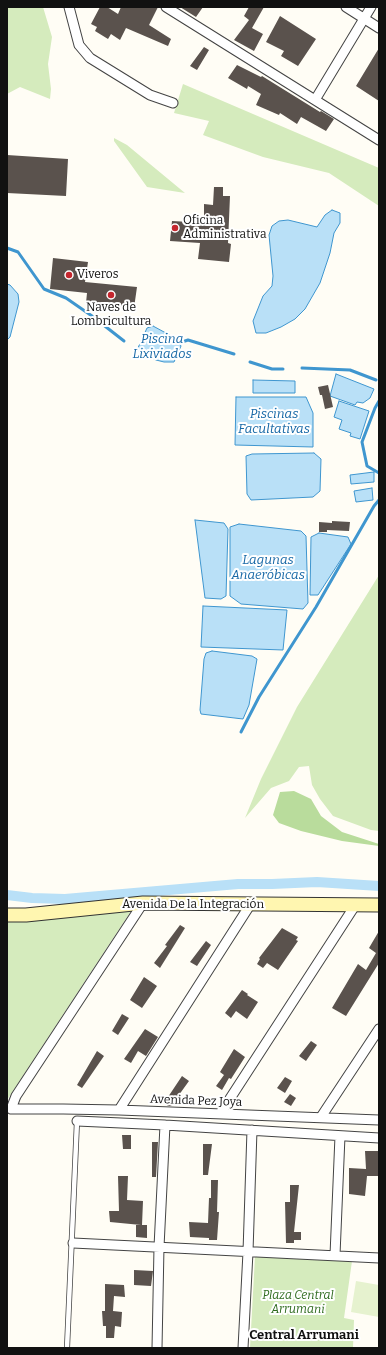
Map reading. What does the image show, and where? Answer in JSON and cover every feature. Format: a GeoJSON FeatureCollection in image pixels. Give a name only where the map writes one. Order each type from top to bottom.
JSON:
{"type":"FeatureCollection","features":[{"type":"Feature","properties":{"kind":"street"},"geometry":{"type":"LineString","coordinates":[[69,7],[79,45],[90,58],[144,91],[164,100],[173,102]]}},
{"type":"Feature","properties":{"kind":"street"},"geometry":{"type":"LineString","coordinates":[[166,7],[379,140]]}},
{"type":"Feature","properties":{"kind":"street"},"geometry":{"type":"LineString","coordinates":[[346,7],[379,28]]}},
{"type":"Feature","properties":{"kind":"street"},"geometry":{"type":"LineString","coordinates":[[315,100],[371,7]]}},
{"type":"Feature","properties":{"kind":"street","name":"Avenida De la Integración"},"geometry":{"type":"LineString","coordinates":[[7,915],[26,915],[142,903],[379,905]]}},
{"type":"Feature","properties":{"kind":"street","name":"Avenida Pez Joya"},"geometry":{"type":"LineString","coordinates":[[142,903],[16,1096],[11,1109],[119,1110],[379,1120]]}},
{"type":"Feature","properties":{"kind":"street"},"geometry":{"type":"LineString","coordinates":[[220,1114],[356,904]]}},
{"type":"Feature","properties":{"kind":"street"},"geometry":{"type":"LineString","coordinates":[[119,1110],[250,905]]}},
{"type":"Feature","properties":{"kind":"street"},"geometry":{"type":"LineString","coordinates":[[321,1117],[379,1029]]}},
{"type":"Feature","properties":{"kind":"street","name":"Avenida Pez Joya"},"geometry":{"type":"LineString","coordinates":[[77,1121],[379,1138]]}},
{"type":"Feature","properties":{"kind":"street"},"geometry":{"type":"LineString","coordinates":[[157,1348],[159,1247],[165,1125]]}},
{"type":"Feature","properties":{"kind":"street"},"geometry":{"type":"LineString","coordinates":[[243,1348],[252,1130]]}},
{"type":"Feature","properties":{"kind":"street"},"geometry":{"type":"LineString","coordinates":[[335,1255],[340,1136]]}},
{"type":"Feature","properties":{"kind":"street"},"geometry":{"type":"LineString","coordinates":[[73,1244],[379,1258]]}},
{"type":"Feature","properties":{"kind":"lane"},"geometry":{"type":"LineString","coordinates":[[67,1348],[73,1244],[77,1121]]}},
{"type":"Feature","properties":{"kind":"green space"},"geometry":{"type":"Polygon","coordinates":[[[7,7],[43,7],[52,37],[48,64],[51,89],[50,99],[20,87],[7,94],[7,7]]]}},
{"type":"Feature","properties":{"kind":"green space"},"geometry":{"type":"Polygon","coordinates":[[[183,84],[379,168],[379,206],[329,173],[263,157],[203,135],[209,121],[174,113],[183,84]]]}},
{"type":"Feature","properties":{"kind":"green space"},"geometry":{"type":"Polygon","coordinates":[[[114,138],[127,145],[185,193],[147,187],[114,141],[114,138]]]}},
{"type":"Feature","properties":{"kind":"green space"},"geometry":{"type":"Polygon","coordinates":[[[379,575],[379,831],[371,830],[333,816],[320,799],[312,785],[309,766],[299,767],[289,781],[271,788],[245,818],[261,779],[297,707],[379,575]]]}},
{"type":"Feature","properties":{"kind":"green space"},"geometry":{"type":"Polygon","coordinates":[[[294,791],[311,799],[321,816],[342,832],[379,844],[379,846],[342,841],[301,831],[279,823],[273,815],[280,792],[294,791]]]}},
{"type":"Feature","properties":{"kind":"green space"},"geometry":{"type":"Polygon","coordinates":[[[133,908],[7,1100],[7,921],[133,908]]]}},
{"type":"Feature","properties":{"kind":"green space","name":"Plaza Central Arrumani"},"geometry":{"type":"Polygon","coordinates":[[[255,1256],[352,1261],[344,1318],[354,1320],[353,1348],[250,1348],[255,1256]]]}},
{"type":"Feature","properties":{"kind":"green space"},"geometry":{"type":"Polygon","coordinates":[[[356,1281],[379,1285],[379,1317],[351,1312],[356,1281]]]}},
{"type":"Feature","properties":{"kind":"water"},"geometry":{"type":"Polygon","coordinates":[[[332,210],[340,213],[340,223],[334,233],[330,253],[320,283],[305,309],[295,319],[281,327],[266,333],[256,333],[253,321],[263,296],[272,286],[273,276],[269,235],[272,226],[279,221],[288,220],[317,227],[325,215],[332,210]]]}},
{"type":"Feature","properties":{"kind":"water"},"geometry":{"type":"Polygon","coordinates":[[[7,284],[10,285],[18,294],[19,302],[10,337],[7,340],[7,284]]]}},
{"type":"Feature","properties":{"kind":"water","name":"Piscina Lixiviados"},"geometry":{"type":"Polygon","coordinates":[[[153,326],[177,339],[181,346],[174,362],[156,360],[137,350],[147,328],[153,326]]]}},
{"type":"Feature","properties":{"kind":"water"},"geometry":{"type":"Polygon","coordinates":[[[336,374],[374,389],[370,398],[363,403],[357,402],[355,405],[330,396],[336,374]]]}},
{"type":"Feature","properties":{"kind":"water","name":"Piscinas Facultativas"},"geometry":{"type":"Polygon","coordinates":[[[253,380],[295,381],[295,393],[253,393],[253,380]]]}},
{"type":"Feature","properties":{"kind":"water","name":"Piscinas Facultativas"},"geometry":{"type":"Polygon","coordinates":[[[236,397],[306,397],[313,413],[313,447],[235,445],[236,397]]]}},
{"type":"Feature","properties":{"kind":"water"},"geometry":{"type":"Polygon","coordinates":[[[339,401],[369,411],[360,439],[350,436],[351,433],[339,429],[342,420],[334,417],[339,401]]]}},
{"type":"Feature","properties":{"kind":"water"},"geometry":{"type":"Polygon","coordinates":[[[314,453],[321,459],[320,491],[313,497],[251,500],[247,494],[246,456],[252,454],[314,453]]]}},
{"type":"Feature","properties":{"kind":"water"},"geometry":{"type":"Polygon","coordinates":[[[374,472],[374,482],[351,484],[350,475],[374,472]]]}},
{"type":"Feature","properties":{"kind":"water"},"geometry":{"type":"Polygon","coordinates":[[[372,488],[373,500],[356,502],[354,491],[372,488]]]}},
{"type":"Feature","properties":{"kind":"water","name":"Lagunas Anaeróbicas"},"geometry":{"type":"Polygon","coordinates":[[[195,520],[224,523],[228,529],[226,596],[221,599],[205,598],[195,520]]]}},
{"type":"Feature","properties":{"kind":"water","name":"Lagunas Anaeróbicas"},"geometry":{"type":"Polygon","coordinates":[[[239,524],[301,531],[306,536],[308,603],[303,609],[241,604],[230,596],[230,527],[239,524]]]}},
{"type":"Feature","properties":{"kind":"water","name":"Lagunas Anaeróbicas"},"geometry":{"type":"Polygon","coordinates":[[[319,533],[348,537],[351,544],[318,595],[310,595],[311,537],[319,533]]]}},
{"type":"Feature","properties":{"kind":"water","name":"Lagunas Anaeróbicas"},"geometry":{"type":"Polygon","coordinates":[[[203,606],[287,610],[283,650],[201,647],[203,606]]]}},
{"type":"Feature","properties":{"kind":"water"},"geometry":{"type":"Polygon","coordinates":[[[212,651],[252,656],[257,659],[249,705],[243,719],[201,714],[200,710],[204,659],[206,653],[212,651]]]}},
{"type":"Feature","properties":{"kind":"building"},"geometry":{"type":"Polygon","coordinates":[[[100,7],[107,7],[118,14],[121,7],[158,7],[149,25],[171,39],[168,46],[126,28],[120,40],[111,34],[108,39],[95,31],[97,27],[91,24],[100,7]]]}},
{"type":"Feature","properties":{"kind":"building"},"geometry":{"type":"Polygon","coordinates":[[[180,7],[203,7],[196,17],[180,7]]]}},
{"type":"Feature","properties":{"kind":"building"},"geometry":{"type":"Polygon","coordinates":[[[249,7],[264,7],[252,28],[263,34],[254,51],[234,40],[249,20],[244,16],[249,7]]]}},
{"type":"Feature","properties":{"kind":"building"},"geometry":{"type":"Polygon","coordinates":[[[280,16],[316,39],[298,66],[281,56],[284,51],[266,42],[280,16]]]}},
{"type":"Feature","properties":{"kind":"building"},"geometry":{"type":"Polygon","coordinates":[[[204,47],[209,50],[197,70],[190,66],[204,47]]]}},
{"type":"Feature","properties":{"kind":"building"},"geometry":{"type":"Polygon","coordinates":[[[379,48],[379,101],[356,86],[379,48]]]}},
{"type":"Feature","properties":{"kind":"building"},"geometry":{"type":"Polygon","coordinates":[[[237,65],[261,77],[262,76],[334,119],[326,131],[301,117],[297,124],[280,113],[279,115],[256,105],[261,94],[248,86],[247,89],[228,78],[237,65]]]}},
{"type":"Feature","properties":{"kind":"building"},"geometry":{"type":"Polygon","coordinates":[[[7,155],[68,159],[66,196],[7,193],[7,155]]]}},
{"type":"Feature","properties":{"kind":"building"},"geometry":{"type":"Polygon","coordinates":[[[214,187],[223,187],[223,196],[230,196],[228,243],[231,244],[229,262],[198,259],[200,243],[170,241],[172,221],[190,222],[190,217],[203,218],[204,204],[213,205],[214,187]]]}},
{"type":"Feature","properties":{"kind":"building"},"geometry":{"type":"Polygon","coordinates":[[[53,258],[88,262],[85,282],[137,287],[134,308],[86,303],[87,293],[50,289],[53,258]]]}},
{"type":"Feature","properties":{"kind":"building"},"geometry":{"type":"Polygon","coordinates":[[[328,385],[333,407],[325,409],[322,395],[320,395],[318,387],[328,385]]]}},
{"type":"Feature","properties":{"kind":"building"},"geometry":{"type":"Polygon","coordinates":[[[332,521],[350,522],[349,531],[327,530],[327,532],[319,532],[319,522],[332,523],[332,521]]]}},
{"type":"Feature","properties":{"kind":"building"},"geometry":{"type":"Polygon","coordinates":[[[180,925],[185,928],[160,968],[154,963],[180,925]]]}},
{"type":"Feature","properties":{"kind":"building"},"geometry":{"type":"Polygon","coordinates":[[[282,928],[298,937],[296,940],[298,941],[278,970],[267,963],[263,968],[257,964],[260,959],[259,958],[282,928]]]}},
{"type":"Feature","properties":{"kind":"building"},"geometry":{"type":"Polygon","coordinates":[[[379,931],[379,963],[346,1016],[332,1008],[358,964],[366,970],[376,953],[369,948],[379,931]]]}},
{"type":"Feature","properties":{"kind":"building"},"geometry":{"type":"Polygon","coordinates":[[[206,941],[211,945],[197,966],[190,962],[206,941]]]}},
{"type":"Feature","properties":{"kind":"building"},"geometry":{"type":"Polygon","coordinates":[[[144,977],[157,986],[142,1008],[130,1000],[144,977]]]}},
{"type":"Feature","properties":{"kind":"building"},"geometry":{"type":"Polygon","coordinates":[[[242,990],[258,1002],[247,1019],[236,1011],[231,1018],[225,1013],[242,990]]]}},
{"type":"Feature","properties":{"kind":"building"},"geometry":{"type":"Polygon","coordinates":[[[122,1014],[129,1018],[118,1035],[112,1031],[122,1014]]]}},
{"type":"Feature","properties":{"kind":"building"},"geometry":{"type":"Polygon","coordinates":[[[145,1029],[158,1037],[146,1056],[138,1051],[131,1063],[124,1059],[145,1029]]]}},
{"type":"Feature","properties":{"kind":"building"},"geometry":{"type":"Polygon","coordinates":[[[311,1041],[317,1045],[306,1061],[299,1056],[311,1041]]]}},
{"type":"Feature","properties":{"kind":"building"},"geometry":{"type":"Polygon","coordinates":[[[234,1049],[245,1057],[222,1090],[216,1086],[224,1075],[220,1072],[234,1049]]]}},
{"type":"Feature","properties":{"kind":"building"},"geometry":{"type":"Polygon","coordinates":[[[97,1051],[104,1056],[82,1088],[77,1085],[97,1051]]]}},
{"type":"Feature","properties":{"kind":"building"},"geometry":{"type":"Polygon","coordinates":[[[182,1076],[189,1081],[171,1106],[168,1106],[164,1103],[182,1076]]]}},
{"type":"Feature","properties":{"kind":"building"},"geometry":{"type":"Polygon","coordinates":[[[285,1077],[292,1081],[285,1093],[277,1088],[285,1077]]]}},
{"type":"Feature","properties":{"kind":"building"},"geometry":{"type":"Polygon","coordinates":[[[290,1094],[296,1098],[291,1106],[284,1102],[290,1094]]]}},
{"type":"Feature","properties":{"kind":"building"},"geometry":{"type":"Polygon","coordinates":[[[122,1135],[131,1135],[131,1149],[123,1149],[122,1135]]]}},
{"type":"Feature","properties":{"kind":"building"},"geometry":{"type":"Polygon","coordinates":[[[152,1142],[158,1142],[156,1177],[152,1177],[152,1142]]]}},
{"type":"Feature","properties":{"kind":"building"},"geometry":{"type":"Polygon","coordinates":[[[203,1144],[212,1144],[208,1175],[203,1175],[203,1144]]]}},
{"type":"Feature","properties":{"kind":"building"},"geometry":{"type":"Polygon","coordinates":[[[365,1151],[379,1151],[379,1176],[367,1176],[365,1196],[349,1194],[349,1168],[366,1169],[365,1151]]]}},
{"type":"Feature","properties":{"kind":"building"},"geometry":{"type":"Polygon","coordinates":[[[118,1176],[128,1176],[127,1200],[143,1201],[142,1225],[147,1225],[147,1238],[136,1237],[136,1225],[141,1225],[110,1222],[109,1211],[119,1211],[118,1176]]]}},
{"type":"Feature","properties":{"kind":"building"},"geometry":{"type":"Polygon","coordinates":[[[211,1180],[218,1180],[217,1212],[219,1212],[217,1240],[190,1237],[189,1222],[208,1223],[209,1198],[211,1198],[211,1180]]]}},
{"type":"Feature","properties":{"kind":"building"},"geometry":{"type":"Polygon","coordinates":[[[290,1185],[299,1185],[294,1232],[301,1232],[301,1240],[294,1240],[294,1243],[286,1243],[285,1202],[290,1202],[290,1185]]]}},
{"type":"Feature","properties":{"kind":"building"},"geometry":{"type":"Polygon","coordinates":[[[134,1270],[153,1271],[151,1286],[134,1285],[134,1270]]]}},
{"type":"Feature","properties":{"kind":"building"},"geometry":{"type":"Polygon","coordinates":[[[105,1284],[124,1285],[125,1297],[114,1296],[113,1311],[122,1312],[121,1327],[115,1326],[114,1338],[106,1338],[106,1326],[103,1326],[102,1311],[105,1311],[105,1284]]]}},
{"type":"Feature","properties":{"kind":"waterway"},"geometry":{"type":"LineString","coordinates":[[7,248],[18,252],[44,289],[66,298],[124,341]]}},
{"type":"Feature","properties":{"kind":"waterway"},"geometry":{"type":"LineString","coordinates":[[179,343],[188,340],[234,354]]}},
{"type":"Feature","properties":{"kind":"waterway"},"geometry":{"type":"LineString","coordinates":[[250,362],[272,369],[283,369]]}},
{"type":"Feature","properties":{"kind":"waterway"},"geometry":{"type":"LineString","coordinates":[[302,368],[350,370],[376,380]]}},
{"type":"Feature","properties":{"kind":"waterway"},"geometry":{"type":"LineString","coordinates":[[379,401],[362,442],[367,466],[379,473]]}},
{"type":"Feature","properties":{"kind":"waterway"},"geometry":{"type":"LineString","coordinates":[[241,732],[259,697],[316,607],[374,506],[379,500]]}},
{"type":"Feature","properties":{"kind":"waterway"},"geometry":{"type":"LineString","coordinates":[[7,895],[32,898],[65,899],[238,884],[317,882],[379,886]]}},
{"type":"Feature","properties":{"kind":"place","name":"Oficina Administrativa"},"geometry":{"type":"Point","coordinates":[175,228]}},
{"type":"Feature","properties":{"kind":"place","name":"Viveros"},"geometry":{"type":"Point","coordinates":[69,275]}},
{"type":"Feature","properties":{"kind":"place","name":"Naves de Lombricultura"},"geometry":{"type":"Point","coordinates":[111,295]}},
{"type":"Feature","properties":{"kind":"district","name":"Central Arrumani"},"geometry":{"type":"Point","coordinates":[304,1335]}}]}
